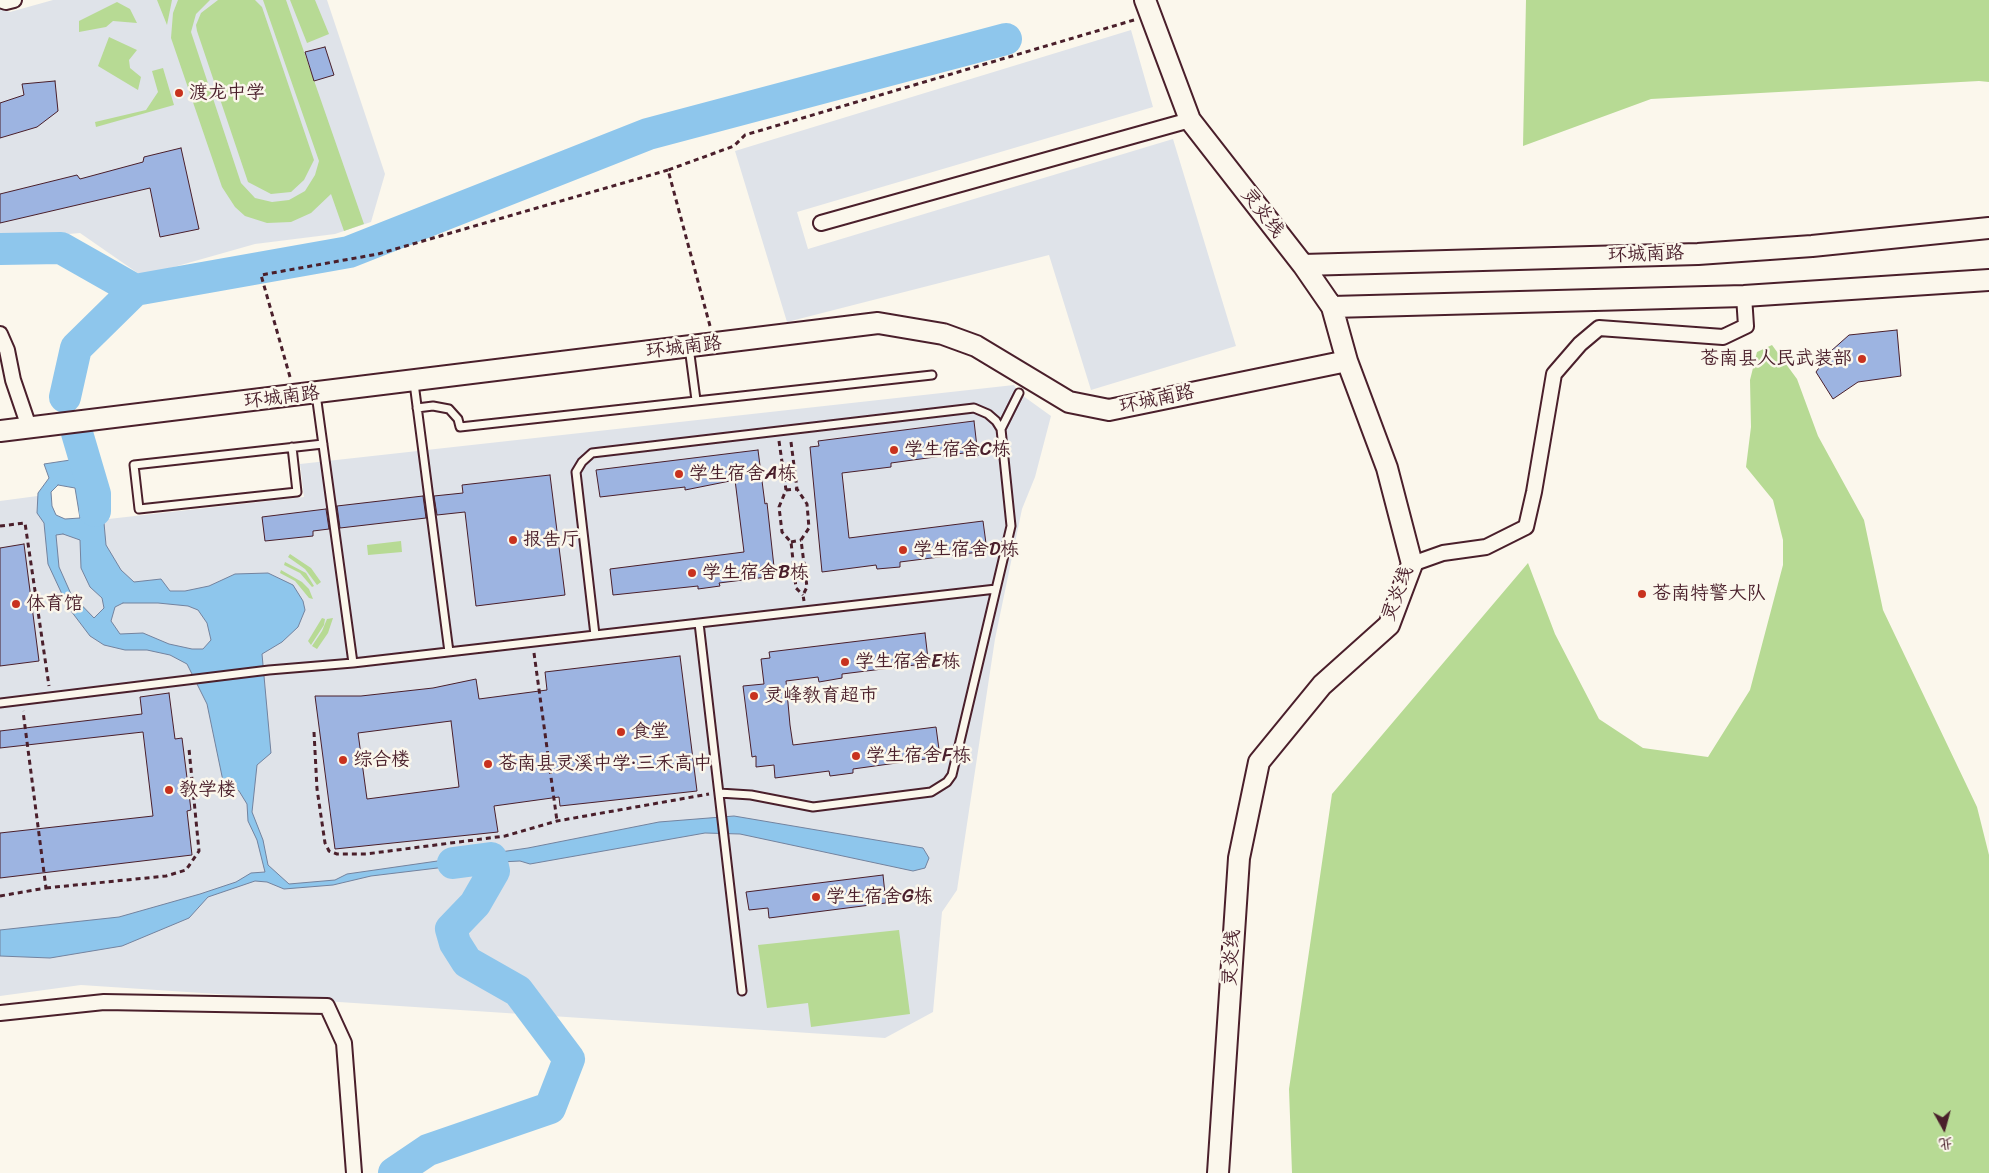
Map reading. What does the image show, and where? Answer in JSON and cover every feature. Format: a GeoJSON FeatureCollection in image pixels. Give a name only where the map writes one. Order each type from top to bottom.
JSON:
{"type":"FeatureCollection","features":[{"type":"Feature","properties":{"kind":"main road","name":"灵炎线"},"geometry":{"type":"LineString","coordinates":[[1147,7],[1190,120],[1303,265],[1332,307],[1347,361],[1387,468],[1412,564],[1389,625],[1322,685],[1259,762],[1239,858],[1218,1173]]}},
{"type":"Feature","properties":{"kind":"main road","name":"环城南路"},"geometry":{"type":"LineString","coordinates":[[1303,265],[1698,254],[1812,246],[1989,228]]}},
{"type":"Feature","properties":{"kind":"main road"},"geometry":{"type":"LineString","coordinates":[[1332,307],[1744,296],[1989,280]]}},
{"type":"Feature","properties":{"kind":"main road","name":"环城南路"},"geometry":{"type":"LineString","coordinates":[[0,431],[316,394],[878,323],[933,332],[976,346],[1069,402],[1109,410],[1347,361]]}},
{"type":"Feature","properties":{"kind":"street"},"geometry":{"type":"LineString","coordinates":[[0,0],[6,2],[14,0]]}},
{"type":"Feature","properties":{"kind":"street"},"geometry":{"type":"LineString","coordinates":[[821,223],[1190,120]]}},
{"type":"Feature","properties":{"kind":"street"},"geometry":{"type":"LineString","coordinates":[[1412,564],[1443,553],[1486,547],[1526,527],[1534,492],[1554,374],[1580,344],[1599,328],[1724,337],[1746,326],[1744,296]]}},
{"type":"Feature","properties":{"kind":"street"},"geometry":{"type":"LineString","coordinates":[[0,334],[8,350],[13,380],[29,427]]}},
{"type":"Feature","properties":{"kind":"street"},"geometry":{"type":"LineString","coordinates":[[0,1013],[104,1002],[327,1006],[344,1043],[354,1173]]}},
{"type":"Feature","properties":{"kind":"lane"},"geometry":{"type":"LineString","coordinates":[[689,347],[696,400]]}},
{"type":"Feature","properties":{"kind":"lane"},"geometry":{"type":"LineString","coordinates":[[417,408],[433,406],[449,409],[458,418],[460,427],[932,375]]}},
{"type":"Feature","properties":{"kind":"lane"},"geometry":{"type":"LineString","coordinates":[[413,382],[449,652]]}},
{"type":"Feature","properties":{"kind":"lane"},"geometry":{"type":"LineString","coordinates":[[719,793],[751,795],[813,807],[930,792],[947,782],[952,775],[1011,526],[1001,429],[1019,393]]}},
{"type":"Feature","properties":{"kind":"lane"},"geometry":{"type":"LineString","coordinates":[[316,394],[353,663]]}},
{"type":"Feature","properties":{"kind":"lane"},"geometry":{"type":"LineString","coordinates":[[595,635],[576,472],[582,462],[592,453],[974,408],[988,414],[1001,429]]}},
{"type":"Feature","properties":{"kind":"lane"},"geometry":{"type":"LineString","coordinates":[[292,447],[297,492],[139,510],[134,465],[292,447],[323,444]]}},
{"type":"Feature","properties":{"kind":"lane"},"geometry":{"type":"LineString","coordinates":[[0,703],[270,670],[353,663],[533,643],[996,589]]}},
{"type":"Feature","properties":{"kind":"lane"},"geometry":{"type":"LineString","coordinates":[[699,624],[742,991]]}},
{"type":"Feature","properties":{"kind":"path"},"geometry":{"type":"LineString","coordinates":[[296,396],[261,275],[378,254],[668,170],[734,146],[746,135],[1147,7]]}},
{"type":"Feature","properties":{"kind":"path"},"geometry":{"type":"LineString","coordinates":[[668,170],[715,344]]}},
{"type":"Feature","properties":{"kind":"path"},"geometry":{"type":"LineString","coordinates":[[790,429],[796,489],[807,504],[809,528],[801,540],[807,587],[803,595],[805,611]]}},
{"type":"Feature","properties":{"kind":"path"},"geometry":{"type":"LineString","coordinates":[[778,430],[786,490],[779,507],[782,532],[791,542],[796,588],[803,595]]}},
{"type":"Feature","properties":{"kind":"path"},"geometry":{"type":"LineString","coordinates":[[786,490],[796,489]]}},
{"type":"Feature","properties":{"kind":"path"},"geometry":{"type":"LineString","coordinates":[[0,526],[25,523],[50,697]]}},
{"type":"Feature","properties":{"kind":"path"},"geometry":{"type":"LineString","coordinates":[[791,542],[801,540]]}},
{"type":"Feature","properties":{"kind":"path"},"geometry":{"type":"LineString","coordinates":[[533,643],[557,821]]}},
{"type":"Feature","properties":{"kind":"path"},"geometry":{"type":"LineString","coordinates":[[22,700],[46,888]]}},
{"type":"Feature","properties":{"kind":"path"},"geometry":{"type":"LineString","coordinates":[[314,732],[317,789],[325,843],[329,851],[337,854],[366,854],[505,836],[557,821],[719,793]]}},
{"type":"Feature","properties":{"kind":"path"},"geometry":{"type":"LineString","coordinates":[[0,896],[46,888],[166,876],[186,870],[199,851],[189,749]]}},
{"type":"Feature","properties":{"kind":"shaded area","name":"渡龙中学"},"geometry":{"type":"Polygon","coordinates":[[[53,0],[327,0],[385,174],[371,222],[335,234],[255,244],[142,276],[80,233],[0,240],[0,9],[10,12],[53,0]]]}},
{"type":"Feature","properties":{"kind":"shaded area"},"geometry":{"type":"Polygon","coordinates":[[[1131,30],[1153,107],[797,212],[808,249],[1173,139],[1236,346],[1091,390],[1049,255],[787,322],[735,151],[1131,30]]]}},
{"type":"Feature","properties":{"kind":"shaded area","name":"苍南县灵溪中学·三禾高中"},"geometry":{"type":"Polygon","coordinates":[[[1014,385],[1019,393],[1051,416],[1035,477],[1022,509],[995,639],[957,890],[942,912],[933,1012],[885,1038],[81,985],[0,996],[0,501],[45,495],[55,525],[304,497],[300,464],[1014,385]]]}},
{"type":"Feature","properties":{"kind":"green space"},"geometry":{"type":"Polygon","coordinates":[[[157,0],[172,0],[167,25],[157,0]]]}},
{"type":"Feature","properties":{"kind":"green space"},"geometry":{"type":"Polygon","coordinates":[[[178,0],[210,0],[196,14],[191,32],[241,183],[255,198],[272,202],[289,200],[305,191],[315,175],[319,161],[263,0],[286,0],[364,224],[344,231],[331,194],[311,213],[291,222],[267,223],[245,216],[235,207],[222,187],[171,38],[173,13],[178,0]]]}},
{"type":"Feature","properties":{"kind":"green space"},"geometry":{"type":"Polygon","coordinates":[[[218,0],[255,0],[262,7],[314,160],[304,180],[291,192],[271,194],[248,182],[196,25],[201,13],[218,0]]]}},
{"type":"Feature","properties":{"kind":"green space"},"geometry":{"type":"Polygon","coordinates":[[[290,0],[315,0],[329,34],[307,43],[290,0]]]}},
{"type":"Feature","properties":{"kind":"green space"},"geometry":{"type":"Polygon","coordinates":[[[1526,0],[1989,0],[1989,82],[1979,81],[1651,99],[1523,146],[1526,0]]]}},
{"type":"Feature","properties":{"kind":"green space"},"geometry":{"type":"Polygon","coordinates":[[[117,2],[130,9],[137,23],[113,21],[106,27],[79,32],[79,21],[117,2]]]}},
{"type":"Feature","properties":{"kind":"green space"},"geometry":{"type":"Polygon","coordinates":[[[109,37],[137,50],[129,60],[130,68],[141,77],[138,90],[98,66],[109,37]]]}},
{"type":"Feature","properties":{"kind":"green space"},"geometry":{"type":"Polygon","coordinates":[[[163,68],[174,105],[96,127],[95,122],[146,110],[158,92],[152,71],[163,68]]]}},
{"type":"Feature","properties":{"kind":"green space"},"geometry":{"type":"Polygon","coordinates":[[[1772,345],[1797,379],[1818,436],[1864,520],[1883,610],[1977,807],[1989,855],[1989,1173],[1292,1173],[1289,1089],[1332,794],[1528,563],[1555,634],[1599,719],[1643,748],[1708,757],[1750,690],[1783,565],[1783,540],[1773,500],[1746,467],[1751,427],[1750,380],[1757,352],[1772,345]]]}},
{"type":"Feature","properties":{"kind":"green space"},"geometry":{"type":"Polygon","coordinates":[[[401,541],[402,552],[368,555],[367,545],[401,541]]]}},
{"type":"Feature","properties":{"kind":"green space"},"geometry":{"type":"Polygon","coordinates":[[[290,554],[311,568],[321,582],[317,585],[305,569],[288,557],[290,554]]]}},
{"type":"Feature","properties":{"kind":"green space"},"geometry":{"type":"Polygon","coordinates":[[[285,562],[306,573],[314,586],[312,587],[300,573],[284,565],[285,562]]]}},
{"type":"Feature","properties":{"kind":"green space"},"geometry":{"type":"Polygon","coordinates":[[[281,570],[302,582],[309,589],[313,599],[309,598],[295,581],[280,573],[281,570]]]}},
{"type":"Feature","properties":{"kind":"green space"},"geometry":{"type":"Polygon","coordinates":[[[322,618],[325,619],[324,625],[311,645],[308,641],[322,618]]]}},
{"type":"Feature","properties":{"kind":"green space"},"geometry":{"type":"Polygon","coordinates":[[[333,618],[328,633],[317,649],[312,646],[327,619],[333,618]]]}},
{"type":"Feature","properties":{"kind":"green space"},"geometry":{"type":"Polygon","coordinates":[[[899,930],[910,1014],[811,1027],[808,1003],[767,1008],[758,945],[899,930]]]}},
{"type":"Feature","properties":{"kind":"water"},"geometry":{"type":"Polygon","coordinates":[[[77,459],[106,488],[104,523],[106,545],[121,570],[134,582],[161,579],[170,591],[185,591],[209,586],[235,574],[268,573],[293,585],[303,601],[305,610],[298,627],[282,642],[262,654],[271,753],[257,765],[252,812],[263,840],[268,865],[289,884],[335,880],[347,874],[528,848],[659,822],[734,816],[923,848],[929,858],[925,868],[913,871],[740,834],[705,833],[530,864],[520,861],[454,866],[371,876],[333,885],[284,889],[267,882],[255,881],[208,897],[189,918],[122,946],[50,958],[0,956],[0,930],[119,917],[236,882],[251,873],[265,872],[257,840],[248,821],[247,804],[239,791],[223,781],[207,704],[187,664],[170,655],[147,650],[125,650],[104,645],[90,636],[68,607],[48,564],[44,523],[37,513],[38,493],[49,478],[44,464],[77,459]],[[58,485],[51,492],[52,506],[56,515],[65,519],[80,518],[75,488],[58,485]],[[63,534],[56,535],[59,567],[71,594],[94,618],[104,608],[102,598],[90,587],[81,568],[80,540],[63,534]],[[123,603],[115,607],[111,621],[120,634],[143,633],[169,644],[192,649],[203,649],[211,640],[207,623],[198,610],[188,606],[158,603],[123,603]]]}},
{"type":"Feature","properties":{"kind":"building"},"geometry":{"type":"Polygon","coordinates":[[[325,47],[334,75],[314,81],[305,52],[325,47]]]}},
{"type":"Feature","properties":{"kind":"building"},"geometry":{"type":"Polygon","coordinates":[[[55,81],[58,111],[37,127],[0,138],[0,103],[24,95],[22,84],[55,81]]]}},
{"type":"Feature","properties":{"kind":"building"},"geometry":{"type":"Polygon","coordinates":[[[181,148],[199,229],[160,237],[150,188],[0,223],[0,194],[77,175],[80,179],[143,162],[144,157],[181,148]]]}},
{"type":"Feature","properties":{"kind":"building","name":"苍南县人民武装部"},"geometry":{"type":"Polygon","coordinates":[[[1897,330],[1901,376],[1858,382],[1833,399],[1816,372],[1831,351],[1849,335],[1897,330]]]}},
{"type":"Feature","properties":{"kind":"building"},"geometry":{"type":"Polygon","coordinates":[[[974,421],[978,456],[965,457],[964,453],[891,463],[891,467],[842,473],[849,538],[983,521],[987,551],[900,562],[900,567],[877,569],[876,565],[822,572],[810,447],[819,446],[818,441],[974,421]]]}},
{"type":"Feature","properties":{"kind":"building"},"geometry":{"type":"Polygon","coordinates":[[[758,450],[765,504],[767,503],[775,576],[719,583],[720,586],[698,589],[698,586],[613,595],[610,569],[744,552],[735,480],[685,490],[685,487],[600,497],[596,470],[758,450]]]}},
{"type":"Feature","properties":{"kind":"building","name":"报告厅"},"geometry":{"type":"Polygon","coordinates":[[[550,475],[565,595],[476,606],[465,512],[437,515],[434,496],[463,493],[462,485],[550,475]]]}},
{"type":"Feature","properties":{"kind":"building"},"geometry":{"type":"Polygon","coordinates":[[[423,496],[426,518],[340,528],[337,506],[423,496]]]}},
{"type":"Feature","properties":{"kind":"building"},"geometry":{"type":"Polygon","coordinates":[[[326,509],[329,529],[313,531],[313,536],[265,541],[262,517],[326,509]]]}},
{"type":"Feature","properties":{"kind":"building","name":"体育馆"},"geometry":{"type":"Polygon","coordinates":[[[24,544],[39,661],[0,666],[0,548],[24,544]]]}},
{"type":"Feature","properties":{"kind":"building"},"geometry":{"type":"Polygon","coordinates":[[[925,633],[929,668],[916,669],[915,665],[842,674],[842,678],[819,682],[818,677],[786,681],[790,725],[793,745],[936,727],[940,757],[853,769],[853,773],[830,776],[829,771],[775,778],[774,765],[756,767],[756,756],[752,757],[743,686],[764,684],[761,659],[770,658],[769,652],[925,633]]]}},
{"type":"Feature","properties":{"kind":"building"},"geometry":{"type":"Polygon","coordinates":[[[680,656],[697,791],[560,806],[559,797],[494,806],[498,832],[335,849],[315,696],[361,696],[433,688],[476,679],[479,699],[547,690],[545,672],[680,656]],[[451,721],[358,733],[367,799],[459,787],[451,721]]]}},
{"type":"Feature","properties":{"kind":"building","name":"教学楼"},"geometry":{"type":"Polygon","coordinates":[[[169,693],[175,739],[182,738],[191,810],[187,811],[192,855],[0,878],[0,833],[153,816],[143,732],[0,748],[0,731],[142,714],[140,697],[169,693]]]}},
{"type":"Feature","properties":{"kind":"building","name":"学生宿舍G栋"},"geometry":{"type":"Polygon","coordinates":[[[883,875],[886,903],[769,918],[768,908],[749,910],[746,892],[883,875]]]}},
{"type":"Feature","properties":{"kind":"waterway"},"geometry":{"type":"LineString","coordinates":[[135,290],[349,252],[648,134],[1006,39]]}},
{"type":"Feature","properties":{"kind":"waterway"},"geometry":{"type":"LineString","coordinates":[[0,249],[61,248],[135,290],[76,348],[65,397]]}},
{"type":"Feature","properties":{"kind":"waterway"},"geometry":{"type":"LineString","coordinates":[[77,433],[95,494],[95,511]]}},
{"type":"Feature","properties":{"kind":"waterway"},"geometry":{"type":"LineString","coordinates":[[394,1173],[428,1150],[550,1108],[569,1059],[518,991],[467,962],[455,943],[451,929],[475,904],[494,871],[491,858],[453,863]]}},
{"type":"Feature","properties":{"kind":"place","name":"渡龙中学"},"geometry":{"type":"Point","coordinates":[179,93]}},
{"type":"Feature","properties":{"kind":"place","name":"苍南县人民武装部"},"geometry":{"type":"Point","coordinates":[1862,359]}},
{"type":"Feature","properties":{"kind":"place","name":"学生宿舍C栋"},"geometry":{"type":"Point","coordinates":[894,450]}},
{"type":"Feature","properties":{"kind":"place","name":"学生宿舍A栋"},"geometry":{"type":"Point","coordinates":[679,474]}},
{"type":"Feature","properties":{"kind":"place","name":"报告厅"},"geometry":{"type":"Point","coordinates":[513,540]}},
{"type":"Feature","properties":{"kind":"place","name":"学生宿舍D栋"},"geometry":{"type":"Point","coordinates":[903,550]}},
{"type":"Feature","properties":{"kind":"place","name":"学生宿舍B栋"},"geometry":{"type":"Point","coordinates":[692,573]}},
{"type":"Feature","properties":{"kind":"place","name":"苍南特警大队"},"geometry":{"type":"Point","coordinates":[1642,594]}},
{"type":"Feature","properties":{"kind":"place","name":"体育馆"},"geometry":{"type":"Point","coordinates":[16,604]}},
{"type":"Feature","properties":{"kind":"place","name":"学生宿舍E栋"},"geometry":{"type":"Point","coordinates":[845,662]}},
{"type":"Feature","properties":{"kind":"place","name":"灵峰教育超市"},"geometry":{"type":"Point","coordinates":[754,696]}},
{"type":"Feature","properties":{"kind":"place","name":"食堂"},"geometry":{"type":"Point","coordinates":[621,732]}},
{"type":"Feature","properties":{"kind":"place","name":"学生宿舍F栋"},"geometry":{"type":"Point","coordinates":[856,756]}},
{"type":"Feature","properties":{"kind":"place","name":"综合楼"},"geometry":{"type":"Point","coordinates":[343,760]}},
{"type":"Feature","properties":{"kind":"place","name":"苍南县灵溪中学·三禾高中"},"geometry":{"type":"Point","coordinates":[488,764]}},
{"type":"Feature","properties":{"kind":"place","name":"教学楼"},"geometry":{"type":"Point","coordinates":[169,790]}},
{"type":"Feature","properties":{"kind":"place","name":"学生宿舍G栋"},"geometry":{"type":"Point","coordinates":[816,897]}}]}
